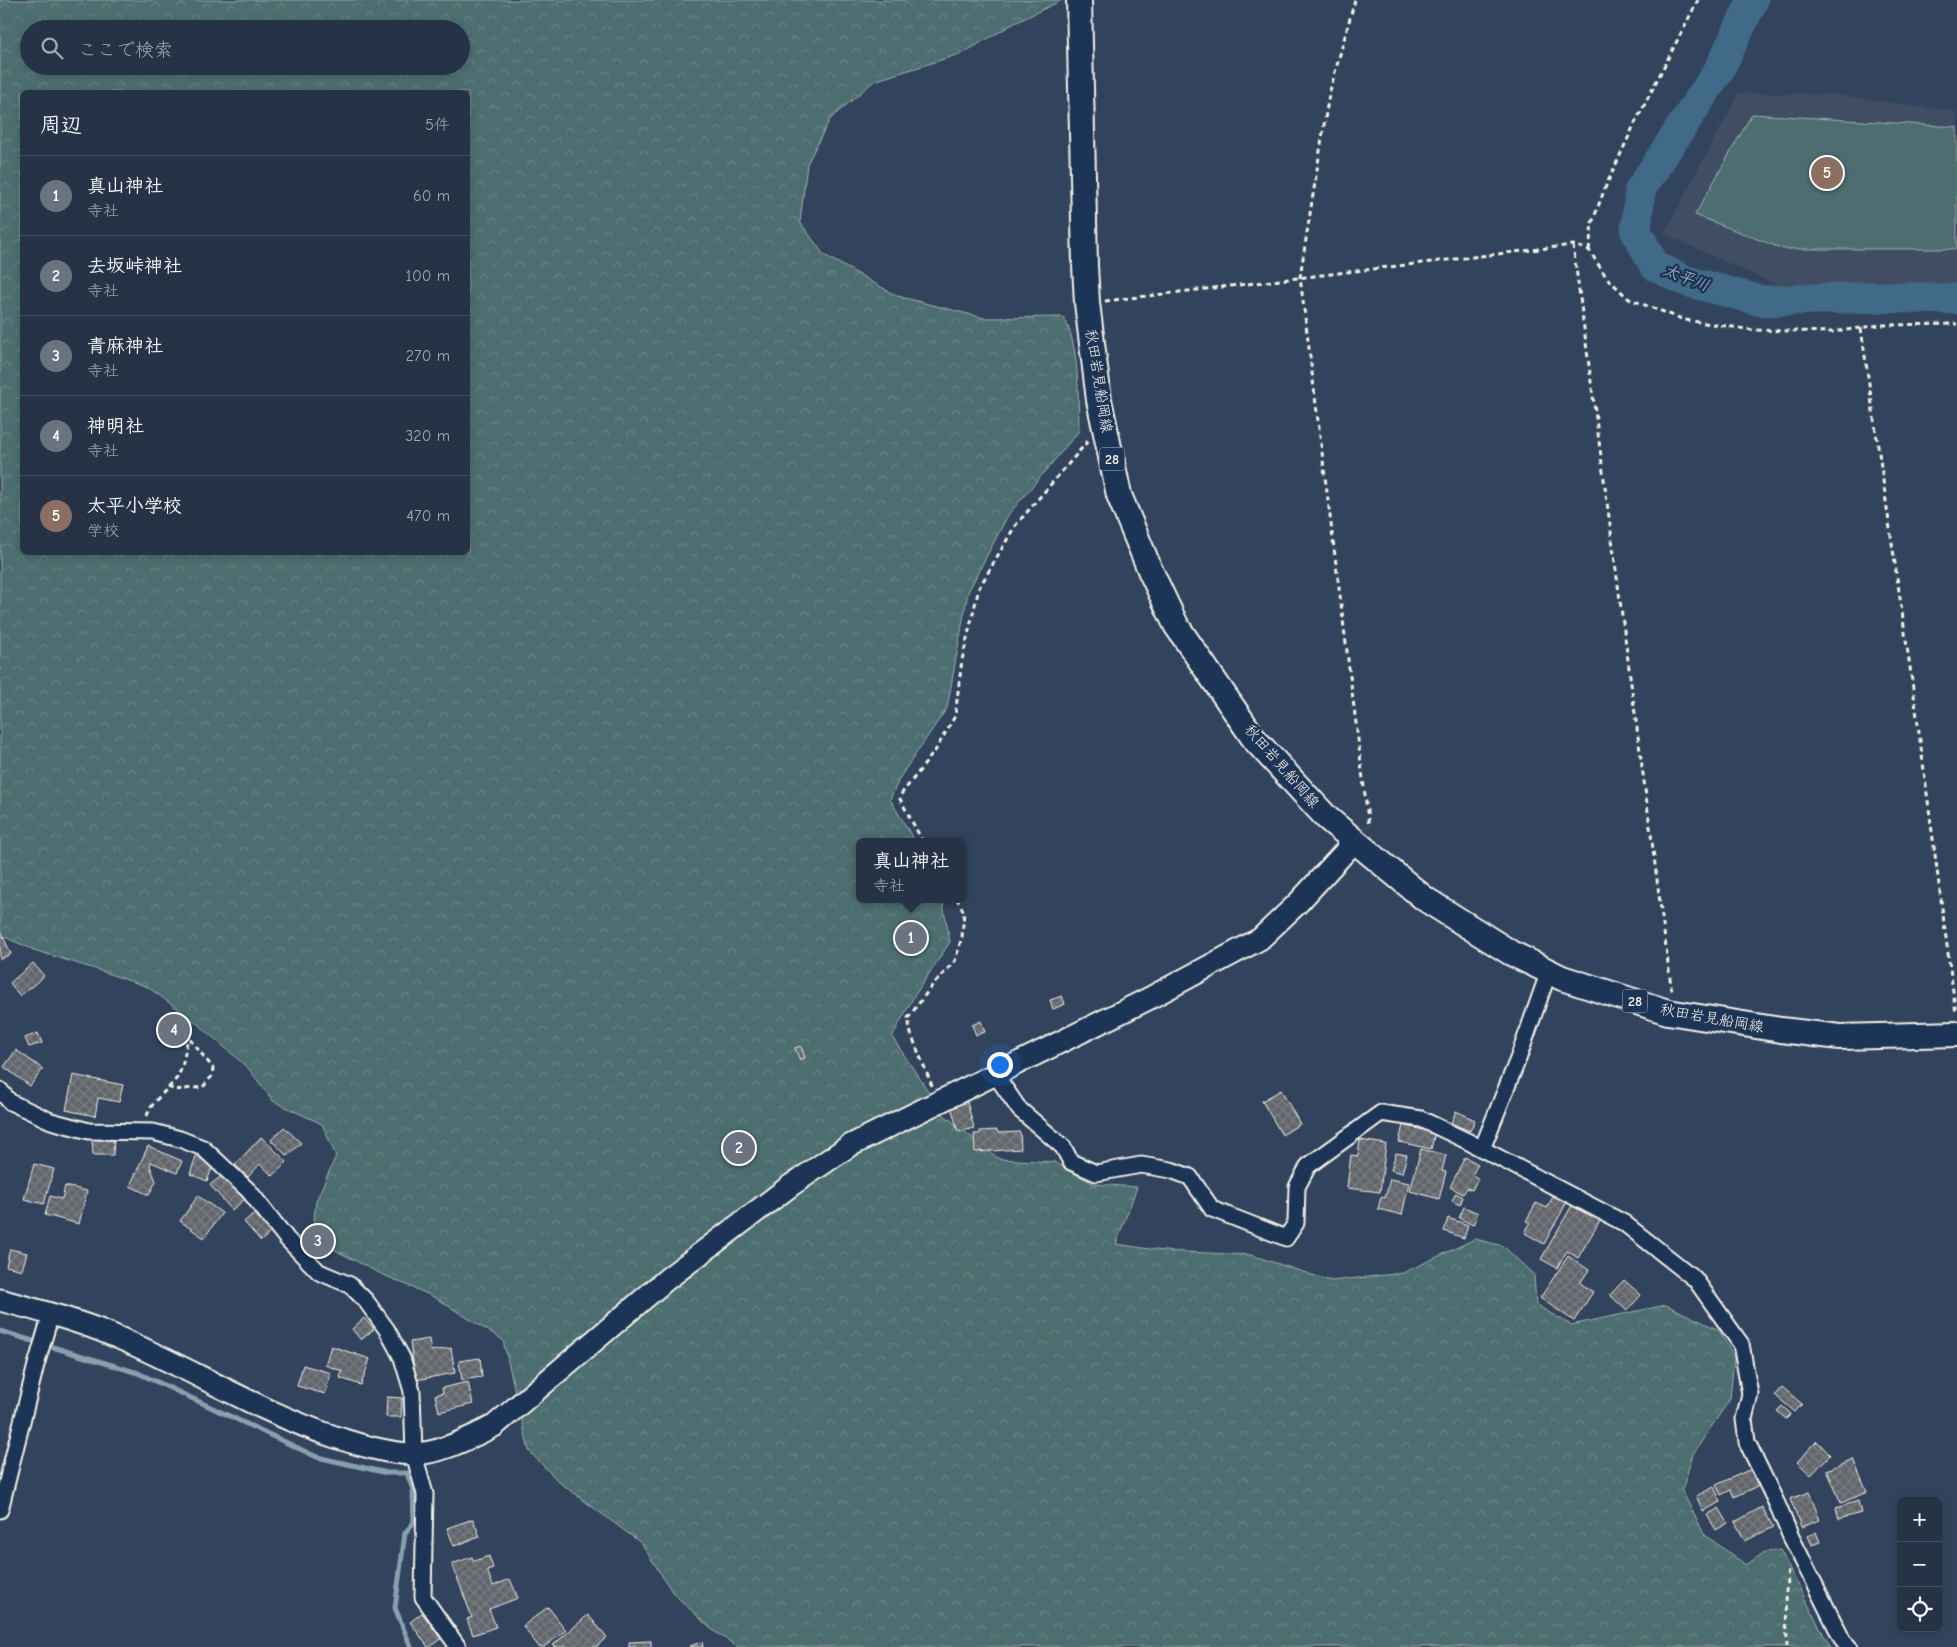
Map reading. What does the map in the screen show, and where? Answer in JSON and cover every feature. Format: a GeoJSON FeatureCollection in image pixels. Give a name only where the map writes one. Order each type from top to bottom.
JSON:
{"type":"FeatureCollection","features":[{"type":"Feature","properties":{"kind":"main road","name":"秋田岩見船岡線"},"geometry":{"type":"LineString","coordinates":[[1079,0],[1087,303],[1099,400],[1119,495],[1176,626],[1255,740],[1327,818],[1425,899],[1511,953],[1562,978],[1675,1013],[1781,1030],[1840,1037],[1957,1034]]}},
{"type":"Feature","properties":{"kind":"street"},"geometry":{"type":"LineString","coordinates":[[0,1300],[51,1314],[111,1335],[300,1425],[386,1452],[414,1454],[462,1441],[494,1426],[667,1279],[790,1186],[849,1146],[1154,996],[1260,939],[1298,903],[1363,848]]}},
{"type":"Feature","properties":{"kind":"street"},"geometry":{"type":"LineString","coordinates":[[1482,1149],[1518,1059],[1549,972]]}},
{"type":"Feature","properties":{"kind":"street"},"geometry":{"type":"LineString","coordinates":[[995,1074],[1019,1109],[1063,1147],[1071,1162],[1096,1173],[1141,1165],[1171,1170],[1190,1177],[1212,1209],[1286,1238],[1296,1223],[1297,1187],[1308,1166],[1381,1113],[1421,1120],[1482,1149],[1624,1223],[1695,1279],[1741,1344],[1750,1394],[1744,1419],[1747,1442],[1791,1537],[1843,1641],[1849,1647]]}},
{"type":"Feature","properties":{"kind":"street"},"geometry":{"type":"LineString","coordinates":[[0,1090],[10,1102],[51,1121],[89,1131],[153,1132],[180,1139],[203,1148],[249,1192],[287,1239],[319,1272],[350,1285],[366,1301],[387,1330],[402,1358],[412,1391],[414,1454],[425,1494],[423,1597],[458,1647]]}},
{"type":"Feature","properties":{"kind":"street"},"geometry":{"type":"LineString","coordinates":[[0,1510],[36,1365],[51,1314]]}},
{"type":"Feature","properties":{"kind":"path"},"geometry":{"type":"LineString","coordinates":[[1355,0],[1329,94],[1300,277],[1366,789],[1363,848]]}},
{"type":"Feature","properties":{"kind":"path"},"geometry":{"type":"LineString","coordinates":[[1698,0],[1634,125],[1605,188],[1592,223],[1589,250],[1607,278],[1629,299],[1685,320],[1753,330],[1833,332],[1905,324],[1957,324]]}},
{"type":"Feature","properties":{"kind":"path"},"geometry":{"type":"LineString","coordinates":[[1087,303],[1573,245],[1589,250]]}},
{"type":"Feature","properties":{"kind":"path"},"geometry":{"type":"LineString","coordinates":[[1573,245],[1675,1013]]}},
{"type":"Feature","properties":{"kind":"path"},"geometry":{"type":"LineString","coordinates":[[1861,328],[1915,702],[1957,1020]]}},
{"type":"Feature","properties":{"kind":"path"},"geometry":{"type":"LineString","coordinates":[[921,838],[899,797],[935,751],[955,716],[962,660],[979,588],[1015,526],[1104,423]]}},
{"type":"Feature","properties":{"kind":"path"},"geometry":{"type":"LineString","coordinates":[[938,1101],[911,1034],[908,1018],[955,960],[962,937],[964,912],[959,903]]}},
{"type":"Feature","properties":{"kind":"path"},"geometry":{"type":"LineString","coordinates":[[148,1111],[158,1096],[168,1087],[181,1070],[188,1037],[212,1068],[212,1076],[203,1087],[175,1090],[168,1087]]}},
{"type":"Feature","properties":{"kind":"path"},"geometry":{"type":"LineString","coordinates":[[1787,1647],[1786,1591],[1791,1537]]}},
{"type":"Feature","properties":{"kind":"shaded area"},"geometry":{"type":"Polygon","coordinates":[[[1739,93],[1836,95],[1957,112],[1957,289],[1783,288],[1664,234],[1739,93]]]}},
{"type":"Feature","properties":{"kind":"green space"},"geometry":{"type":"Polygon","coordinates":[[[0,0],[1062,0],[1011,25],[963,53],[874,81],[830,119],[807,164],[800,222],[824,255],[897,296],[984,318],[1063,317],[1073,341],[1077,372],[1079,431],[1008,515],[968,592],[947,708],[900,777],[890,799],[913,838],[856,838],[856,903],[943,903],[950,942],[913,998],[892,1037],[944,1115],[999,1159],[1054,1162],[1094,1184],[1137,1187],[1116,1244],[1163,1251],[1251,1255],[1331,1281],[1403,1273],[1475,1239],[1503,1246],[1534,1275],[1536,1305],[1571,1325],[1666,1305],[1719,1330],[1734,1358],[1730,1399],[1693,1454],[1682,1491],[1705,1535],[1746,1565],[1765,1552],[1780,1550],[1830,1647],[738,1647],[711,1629],[673,1593],[641,1543],[559,1482],[529,1451],[503,1340],[434,1297],[377,1272],[312,1238],[316,1201],[336,1156],[322,1124],[273,1101],[249,1069],[198,1024],[148,987],[34,950],[0,935],[0,0]]]}},
{"type":"Feature","properties":{"kind":"green space"},"geometry":{"type":"Polygon","coordinates":[[[1752,114],[1957,127],[1957,249],[1783,249],[1695,215],[1752,114]]]}},
{"type":"Feature","properties":{"kind":"building"},"geometry":{"type":"Polygon","coordinates":[[[0,933],[11,954],[0,959],[0,933]]]}},
{"type":"Feature","properties":{"kind":"building"},"geometry":{"type":"Polygon","coordinates":[[[908,933],[917,935],[914,944],[906,941],[908,933]]]}},
{"type":"Feature","properties":{"kind":"building"},"geometry":{"type":"Polygon","coordinates":[[[33,963],[44,976],[20,996],[10,983],[33,963]]]}},
{"type":"Feature","properties":{"kind":"building"},"geometry":{"type":"Polygon","coordinates":[[[1062,996],[1065,1004],[1053,1009],[1050,1000],[1062,996]]]}},
{"type":"Feature","properties":{"kind":"building"},"geometry":{"type":"Polygon","coordinates":[[[981,1021],[985,1032],[976,1035],[972,1025],[981,1021]]]}},
{"type":"Feature","properties":{"kind":"building"},"geometry":{"type":"Polygon","coordinates":[[[38,1033],[42,1043],[29,1047],[25,1038],[38,1033]]]}},
{"type":"Feature","properties":{"kind":"building"},"geometry":{"type":"Polygon","coordinates":[[[801,1046],[805,1058],[800,1060],[795,1048],[801,1046]]]}},
{"type":"Feature","properties":{"kind":"building"},"geometry":{"type":"Polygon","coordinates":[[[16,1050],[43,1069],[30,1086],[4,1067],[16,1050]]]}},
{"type":"Feature","properties":{"kind":"building"},"geometry":{"type":"Polygon","coordinates":[[[73,1075],[123,1085],[119,1102],[98,1098],[95,1116],[66,1110],[73,1075]]]}},
{"type":"Feature","properties":{"kind":"building"},"geometry":{"type":"Polygon","coordinates":[[[1281,1090],[1300,1124],[1282,1135],[1262,1101],[1281,1090]]]}},
{"type":"Feature","properties":{"kind":"building"},"geometry":{"type":"Polygon","coordinates":[[[967,1102],[974,1128],[958,1132],[951,1106],[967,1102]]]}},
{"type":"Feature","properties":{"kind":"building"},"geometry":{"type":"Polygon","coordinates":[[[1456,1111],[1475,1120],[1470,1131],[1451,1123],[1456,1111]]]}},
{"type":"Feature","properties":{"kind":"building"},"geometry":{"type":"Polygon","coordinates":[[[1403,1125],[1435,1133],[1431,1149],[1399,1142],[1403,1125]]]}},
{"type":"Feature","properties":{"kind":"building"},"geometry":{"type":"Polygon","coordinates":[[[284,1127],[301,1143],[287,1156],[271,1140],[284,1127]]]}},
{"type":"Feature","properties":{"kind":"building"},"geometry":{"type":"Polygon","coordinates":[[[997,1130],[998,1133],[1020,1132],[1021,1149],[975,1152],[974,1134],[980,1134],[980,1131],[997,1130]]]}},
{"type":"Feature","properties":{"kind":"building"},"geometry":{"type":"Polygon","coordinates":[[[261,1137],[287,1162],[273,1176],[260,1164],[248,1177],[235,1165],[261,1137]]]}},
{"type":"Feature","properties":{"kind":"building"},"geometry":{"type":"Polygon","coordinates":[[[92,1139],[114,1139],[113,1155],[93,1155],[92,1139]]]}},
{"type":"Feature","properties":{"kind":"building"},"geometry":{"type":"Polygon","coordinates":[[[1360,1140],[1386,1144],[1380,1192],[1347,1188],[1351,1155],[1358,1156],[1360,1140]]]}},
{"type":"Feature","properties":{"kind":"building"},"geometry":{"type":"Polygon","coordinates":[[[740,1142],[745,1149],[738,1154],[733,1147],[740,1142]]]}},
{"type":"Feature","properties":{"kind":"building"},"geometry":{"type":"Polygon","coordinates":[[[148,1146],[182,1161],[177,1173],[151,1162],[150,1166],[156,1181],[149,1195],[130,1186],[148,1146]]]}},
{"type":"Feature","properties":{"kind":"building"},"geometry":{"type":"Polygon","coordinates":[[[1421,1149],[1446,1155],[1442,1171],[1446,1172],[1439,1199],[1410,1191],[1421,1149]]]}},
{"type":"Feature","properties":{"kind":"building"},"geometry":{"type":"Polygon","coordinates":[[[197,1153],[214,1163],[207,1181],[190,1174],[197,1153]]]}},
{"type":"Feature","properties":{"kind":"building"},"geometry":{"type":"Polygon","coordinates":[[[1396,1153],[1407,1155],[1402,1173],[1391,1170],[1396,1153]]]}},
{"type":"Feature","properties":{"kind":"building"},"geometry":{"type":"Polygon","coordinates":[[[1465,1157],[1478,1164],[1472,1175],[1478,1178],[1472,1190],[1467,1188],[1463,1194],[1450,1187],[1465,1157]]]}},
{"type":"Feature","properties":{"kind":"building"},"geometry":{"type":"Polygon","coordinates":[[[34,1164],[54,1169],[44,1204],[24,1199],[34,1164]]]}},
{"type":"Feature","properties":{"kind":"building"},"geometry":{"type":"Polygon","coordinates":[[[224,1174],[245,1199],[232,1210],[210,1185],[224,1174]]]}},
{"type":"Feature","properties":{"kind":"building"},"geometry":{"type":"Polygon","coordinates":[[[1390,1179],[1409,1183],[1402,1215],[1378,1209],[1381,1197],[1385,1198],[1390,1179]]]}},
{"type":"Feature","properties":{"kind":"building"},"geometry":{"type":"Polygon","coordinates":[[[65,1186],[87,1191],[79,1224],[45,1215],[50,1196],[62,1199],[65,1186]]]}},
{"type":"Feature","properties":{"kind":"building"},"geometry":{"type":"Polygon","coordinates":[[[1456,1193],[1463,1197],[1460,1205],[1452,1201],[1456,1193]]]}},
{"type":"Feature","properties":{"kind":"building"},"geometry":{"type":"Polygon","coordinates":[[[1554,1195],[1567,1202],[1544,1244],[1525,1233],[1530,1223],[1526,1221],[1536,1203],[1547,1208],[1554,1195]]]}},
{"type":"Feature","properties":{"kind":"building"},"geometry":{"type":"Polygon","coordinates":[[[198,1196],[222,1213],[204,1238],[180,1221],[198,1196]]]}},
{"type":"Feature","properties":{"kind":"building"},"geometry":{"type":"Polygon","coordinates":[[[1574,1202],[1602,1217],[1578,1258],[1567,1251],[1557,1268],[1541,1259],[1574,1202]]]}},
{"type":"Feature","properties":{"kind":"building"},"geometry":{"type":"Polygon","coordinates":[[[1464,1207],[1478,1213],[1473,1225],[1459,1218],[1464,1207]]]}},
{"type":"Feature","properties":{"kind":"building"},"geometry":{"type":"Polygon","coordinates":[[[254,1213],[271,1232],[261,1241],[244,1222],[254,1213]]]}},
{"type":"Feature","properties":{"kind":"building"},"geometry":{"type":"Polygon","coordinates":[[[1448,1218],[1468,1225],[1464,1238],[1444,1231],[1448,1218]]]}},
{"type":"Feature","properties":{"kind":"building"},"geometry":{"type":"Polygon","coordinates":[[[323,1235],[326,1243],[313,1248],[310,1240],[323,1235]]]}},
{"type":"Feature","properties":{"kind":"building"},"geometry":{"type":"Polygon","coordinates":[[[10,1249],[27,1253],[22,1270],[6,1266],[10,1249]]]}},
{"type":"Feature","properties":{"kind":"building"},"geometry":{"type":"Polygon","coordinates":[[[1568,1256],[1589,1270],[1580,1283],[1593,1292],[1574,1321],[1540,1298],[1568,1256]]]}},
{"type":"Feature","properties":{"kind":"building"},"geometry":{"type":"Polygon","coordinates":[[[1624,1280],[1641,1295],[1627,1311],[1610,1295],[1624,1280]]]}},
{"type":"Feature","properties":{"kind":"building"},"geometry":{"type":"Polygon","coordinates":[[[364,1318],[374,1329],[361,1340],[352,1329],[364,1318]]]}},
{"type":"Feature","properties":{"kind":"building"},"geometry":{"type":"Polygon","coordinates":[[[429,1339],[431,1351],[451,1348],[455,1373],[416,1380],[410,1342],[429,1339]]]}},
{"type":"Feature","properties":{"kind":"building"},"geometry":{"type":"Polygon","coordinates":[[[331,1346],[370,1359],[361,1385],[340,1378],[342,1371],[325,1365],[331,1346]]]}},
{"type":"Feature","properties":{"kind":"building"},"geometry":{"type":"Polygon","coordinates":[[[480,1358],[482,1377],[462,1380],[459,1361],[480,1358]]]}},
{"type":"Feature","properties":{"kind":"building"},"geometry":{"type":"Polygon","coordinates":[[[303,1365],[331,1373],[325,1394],[297,1386],[303,1365]]]}},
{"type":"Feature","properties":{"kind":"building"},"geometry":{"type":"Polygon","coordinates":[[[468,1382],[473,1404],[439,1412],[435,1395],[443,1393],[442,1388],[468,1382]]]}},
{"type":"Feature","properties":{"kind":"building"},"geometry":{"type":"Polygon","coordinates":[[[1782,1387],[1802,1404],[1795,1412],[1775,1395],[1782,1387]]]}},
{"type":"Feature","properties":{"kind":"building"},"geometry":{"type":"Polygon","coordinates":[[[387,1397],[402,1398],[401,1417],[386,1417],[387,1397]]]}},
{"type":"Feature","properties":{"kind":"building"},"geometry":{"type":"Polygon","coordinates":[[[1782,1406],[1791,1414],[1786,1419],[1777,1411],[1782,1406]]]}},
{"type":"Feature","properties":{"kind":"building"},"geometry":{"type":"Polygon","coordinates":[[[1817,1441],[1830,1455],[1811,1475],[1797,1462],[1817,1441]]]}},
{"type":"Feature","properties":{"kind":"building"},"geometry":{"type":"Polygon","coordinates":[[[1853,1459],[1867,1492],[1841,1503],[1827,1470],[1853,1459]]]}},
{"type":"Feature","properties":{"kind":"building"},"geometry":{"type":"Polygon","coordinates":[[[1751,1469],[1759,1486],[1734,1497],[1731,1490],[1721,1495],[1716,1485],[1751,1469]]]}},
{"type":"Feature","properties":{"kind":"building"},"geometry":{"type":"Polygon","coordinates":[[[1714,1487],[1721,1502],[1703,1511],[1696,1496],[1714,1487]]]}},
{"type":"Feature","properties":{"kind":"building"},"geometry":{"type":"Polygon","coordinates":[[[1809,1492],[1820,1520],[1801,1527],[1790,1499],[1809,1492]]]}},
{"type":"Feature","properties":{"kind":"building"},"geometry":{"type":"Polygon","coordinates":[[[1858,1501],[1861,1513],[1839,1519],[1836,1508],[1858,1501]]]}},
{"type":"Feature","properties":{"kind":"building"},"geometry":{"type":"Polygon","coordinates":[[[1762,1507],[1773,1527],[1745,1541],[1735,1522],[1762,1507]]]}},
{"type":"Feature","properties":{"kind":"building"},"geometry":{"type":"Polygon","coordinates":[[[1719,1508],[1728,1523],[1716,1530],[1707,1515],[1719,1508]]]}},
{"type":"Feature","properties":{"kind":"building"},"geometry":{"type":"Polygon","coordinates":[[[473,1519],[480,1537],[454,1546],[447,1528],[473,1519]]]}},
{"type":"Feature","properties":{"kind":"building"},"geometry":{"type":"Polygon","coordinates":[[[1816,1532],[1820,1542],[1812,1545],[1808,1536],[1816,1532]]]}},
{"type":"Feature","properties":{"kind":"building"},"geometry":{"type":"Polygon","coordinates":[[[489,1556],[493,1568],[487,1570],[493,1586],[510,1579],[518,1598],[489,1609],[496,1627],[473,1635],[467,1619],[472,1617],[452,1564],[472,1557],[474,1561],[489,1556]]]}},
{"type":"Feature","properties":{"kind":"building"},"geometry":{"type":"Polygon","coordinates":[[[548,1607],[566,1630],[544,1647],[539,1647],[523,1626],[548,1607]]]}},
{"type":"Feature","properties":{"kind":"building"},"geometry":{"type":"Polygon","coordinates":[[[422,1613],[441,1639],[430,1647],[428,1647],[410,1622],[422,1613]]]}},
{"type":"Feature","properties":{"kind":"building"},"geometry":{"type":"Polygon","coordinates":[[[588,1615],[607,1637],[596,1647],[555,1647],[553,1645],[588,1615]]]}},
{"type":"Feature","properties":{"kind":"building"},"geometry":{"type":"Polygon","coordinates":[[[651,1641],[651,1647],[629,1647],[629,1642],[651,1641]]]}},
{"type":"Feature","properties":{"kind":"building"},"geometry":{"type":"Polygon","coordinates":[[[702,1642],[703,1647],[690,1647],[690,1646],[702,1642]]]}},
{"type":"Feature","properties":{"kind":"waterway","name":"太平川"},"geometry":{"type":"LineString","coordinates":[[1753,0],[1719,70],[1640,190],[1636,232],[1655,266],[1686,281],[1762,301],[1875,297],[1957,299]]}},
{"type":"Feature","properties":{"kind":"waterway"},"geometry":{"type":"LineString","coordinates":[[0,1331],[138,1373],[317,1457],[387,1473],[407,1473],[413,1490],[414,1522],[405,1533],[395,1608],[411,1647]]}},
{"type":"Feature","properties":{"kind":"place","name":"太平小学校"},"geometry":{"type":"Point","coordinates":[1827,173]}},
{"type":"Feature","properties":{"kind":"place","name":"真山神社"},"geometry":{"type":"Point","coordinates":[911,938]}},
{"type":"Feature","properties":{"kind":"place","name":"神明社"},"geometry":{"type":"Point","coordinates":[174,1030]}},
{"type":"Feature","properties":{"kind":"place","name":"去坂峠神社"},"geometry":{"type":"Point","coordinates":[739,1148]}},
{"type":"Feature","properties":{"kind":"place","name":"青麻神社"},"geometry":{"type":"Point","coordinates":[318,1241]}}]}
